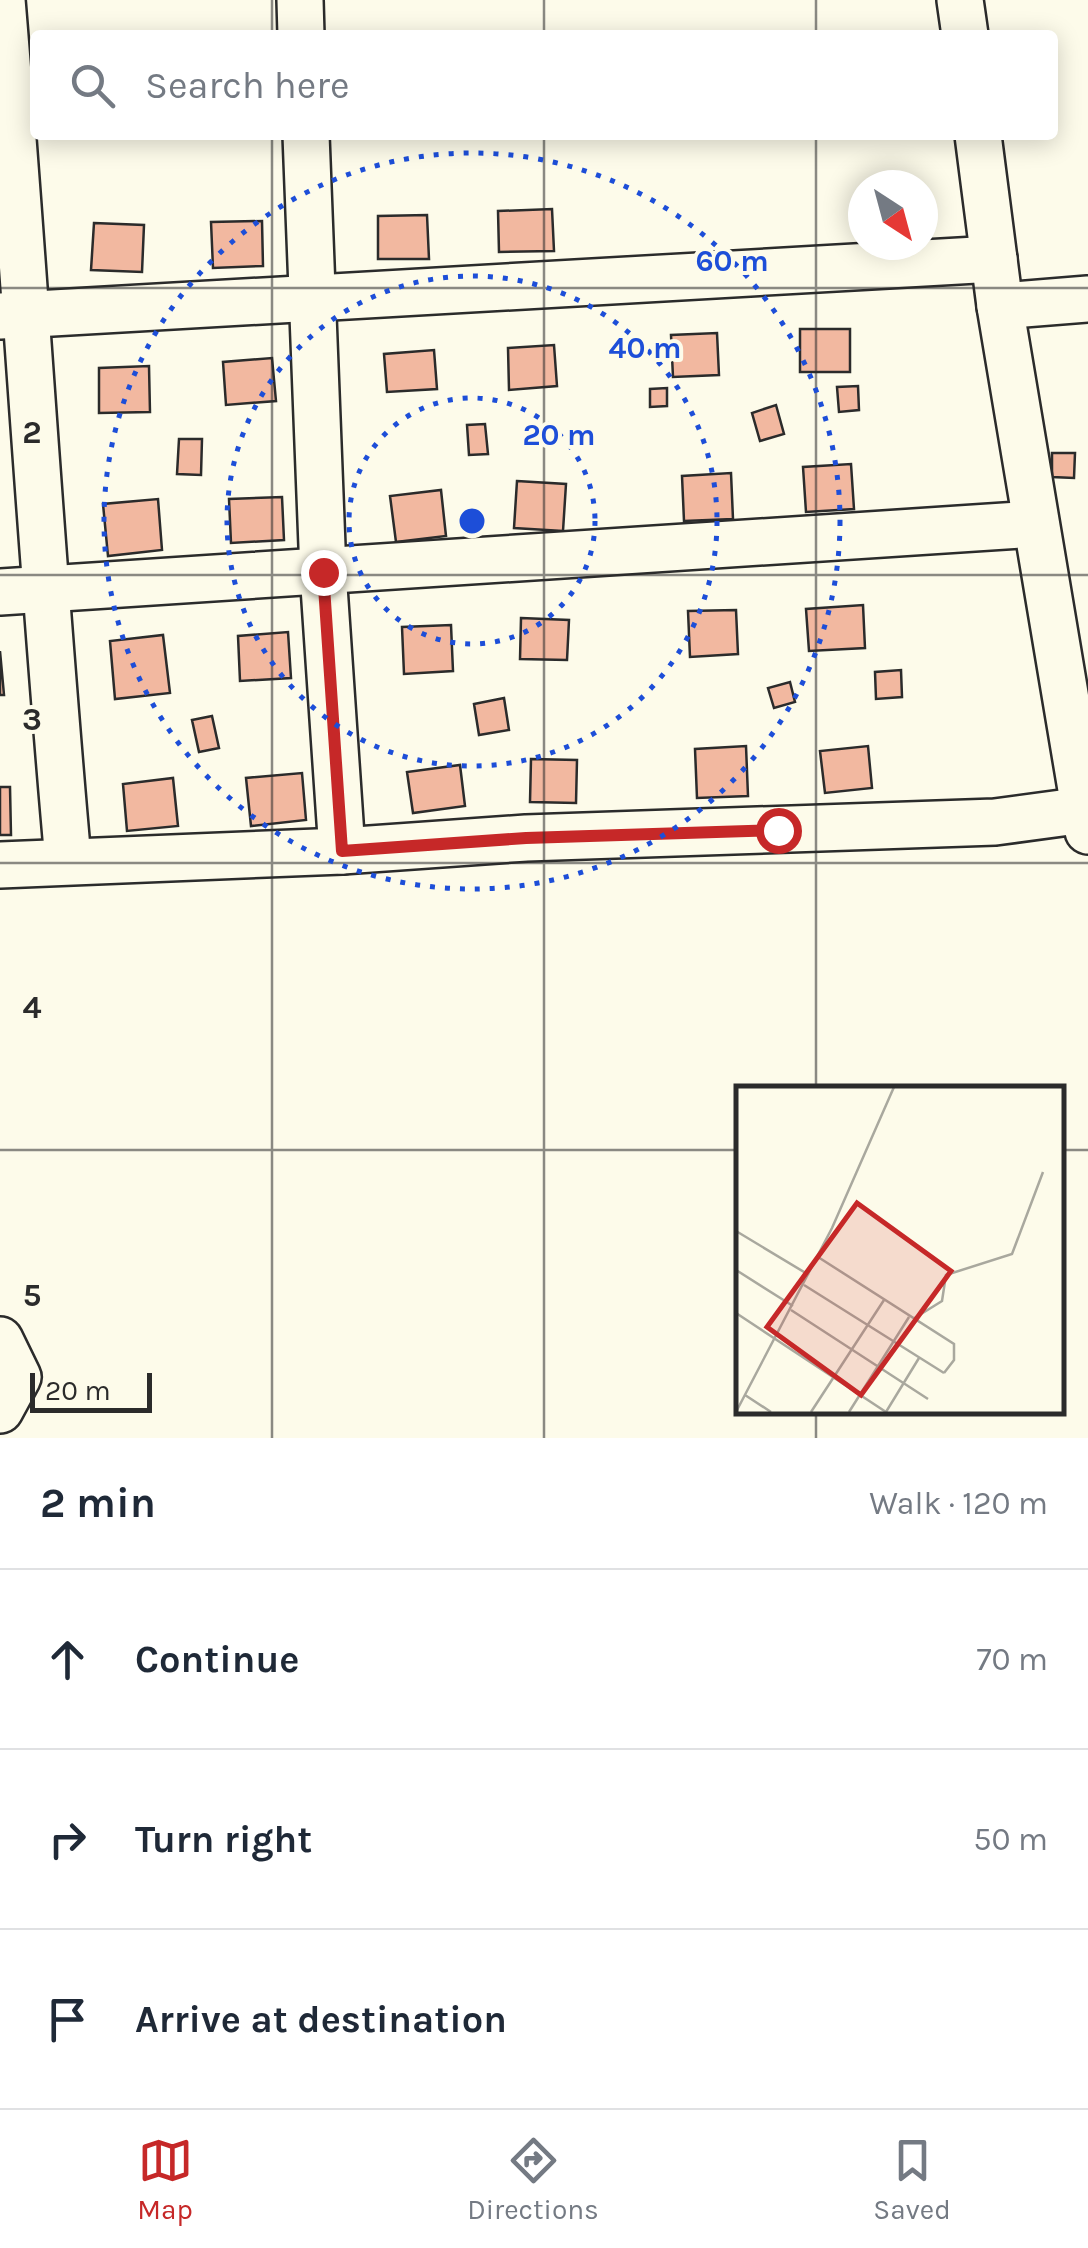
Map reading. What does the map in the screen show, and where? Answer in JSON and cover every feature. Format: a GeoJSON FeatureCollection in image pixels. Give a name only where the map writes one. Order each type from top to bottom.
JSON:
{"type":"FeatureCollection","features":[{"type":"Feature","properties":{"kind":"street"},"geometry":{"type":"LineString","coordinates":[[2,0],[22,590],[68,860]]}},
{"type":"Feature","properties":{"kind":"street"},"geometry":{"type":"LineString","coordinates":[[300,0],[302,30]]}},
{"type":"Feature","properties":{"kind":"street"},"geometry":{"type":"LineString","coordinates":[[960,0],[964,30]]}},
{"type":"Feature","properties":{"kind":"street"},"geometry":{"type":"LineString","coordinates":[[306,140],[323,572],[342,851]]}},
{"type":"Feature","properties":{"kind":"street"},"geometry":{"type":"LineString","coordinates":[[7,873],[68,860],[342,851],[526,838],[1086,820],[1070,621],[1035,524],[979,140]]}},
{"type":"Feature","properties":{"kind":"street"},"geometry":{"type":"LineString","coordinates":[[14,315],[994,259]]}},
{"type":"Feature","properties":{"kind":"street"},"geometry":{"type":"LineString","coordinates":[[1000,306],[1088,299]]}},
{"type":"Feature","properties":{"kind":"street"},"geometry":{"type":"LineString","coordinates":[[22,590],[1035,524]]}},
{"type":"Feature","properties":{"kind":"street"},"geometry":{"type":"LineString","coordinates":[[0,1340],[18,1377],[0,1410]]}},
{"type":"Feature","properties":{"kind":"building"},"geometry":{"type":"Polygon","coordinates":[[[552,209],[554,251],[499,252],[498,211],[552,209]]]}},
{"type":"Feature","properties":{"kind":"building"},"geometry":{"type":"Polygon","coordinates":[[[427,215],[429,259],[378,259],[378,216],[427,215]]]}},
{"type":"Feature","properties":{"kind":"building"},"geometry":{"type":"Polygon","coordinates":[[[262,221],[263,266],[213,268],[211,222],[262,221]]]}},
{"type":"Feature","properties":{"kind":"building"},"geometry":{"type":"Polygon","coordinates":[[[94,223],[144,225],[142,272],[91,270],[94,223]]]}},
{"type":"Feature","properties":{"kind":"building"},"geometry":{"type":"Polygon","coordinates":[[[800,329],[850,329],[850,372],[800,372],[800,329]]]}},
{"type":"Feature","properties":{"kind":"building"},"geometry":{"type":"Polygon","coordinates":[[[717,333],[719,375],[673,377],[671,335],[717,333]]]}},
{"type":"Feature","properties":{"kind":"building"},"geometry":{"type":"Polygon","coordinates":[[[554,345],[557,386],[509,390],[508,348],[554,345]]]}},
{"type":"Feature","properties":{"kind":"building"},"geometry":{"type":"Polygon","coordinates":[[[434,350],[437,389],[387,392],[384,354],[434,350]]]}},
{"type":"Feature","properties":{"kind":"building"},"geometry":{"type":"Polygon","coordinates":[[[272,358],[276,401],[226,405],[223,362],[272,358]]]}},
{"type":"Feature","properties":{"kind":"building"},"geometry":{"type":"Polygon","coordinates":[[[149,366],[150,412],[99,413],[99,368],[149,366]]]}},
{"type":"Feature","properties":{"kind":"building"},"geometry":{"type":"Polygon","coordinates":[[[858,386],[859,410],[839,412],[837,387],[858,386]]]}},
{"type":"Feature","properties":{"kind":"building"},"geometry":{"type":"Polygon","coordinates":[[[667,388],[667,406],[650,407],[650,389],[667,388]]]}},
{"type":"Feature","properties":{"kind":"building"},"geometry":{"type":"Polygon","coordinates":[[[776,405],[784,434],[760,441],[752,413],[776,405]]]}},
{"type":"Feature","properties":{"kind":"building"},"geometry":{"type":"Polygon","coordinates":[[[485,424],[488,454],[469,455],[467,425],[485,424]]]}},
{"type":"Feature","properties":{"kind":"building"},"geometry":{"type":"Polygon","coordinates":[[[179,439],[202,439],[201,475],[177,474],[179,439]]]}},
{"type":"Feature","properties":{"kind":"building"},"geometry":{"type":"Polygon","coordinates":[[[1052,453],[1075,453],[1074,478],[1052,477],[1052,453]]]}},
{"type":"Feature","properties":{"kind":"building"},"geometry":{"type":"Polygon","coordinates":[[[851,464],[854,509],[806,512],[803,467],[851,464]]]}},
{"type":"Feature","properties":{"kind":"building"},"geometry":{"type":"Polygon","coordinates":[[[731,473],[733,519],[684,521],[682,476],[731,473]]]}},
{"type":"Feature","properties":{"kind":"building"},"geometry":{"type":"Polygon","coordinates":[[[517,481],[566,484],[563,531],[514,528],[517,481]]]}},
{"type":"Feature","properties":{"kind":"building"},"geometry":{"type":"Polygon","coordinates":[[[441,490],[446,536],[396,542],[390,496],[441,490]]]}},
{"type":"Feature","properties":{"kind":"building"},"geometry":{"type":"Polygon","coordinates":[[[282,497],[284,540],[231,543],[229,499],[282,497]]]}},
{"type":"Feature","properties":{"kind":"building"},"geometry":{"type":"Polygon","coordinates":[[[158,499],[162,550],[108,556],[103,504],[158,499]]]}},
{"type":"Feature","properties":{"kind":"building"},"geometry":{"type":"Polygon","coordinates":[[[863,605],[865,648],[809,651],[806,609],[863,605]]]}},
{"type":"Feature","properties":{"kind":"building"},"geometry":{"type":"Polygon","coordinates":[[[736,610],[738,654],[690,657],[688,611],[736,610]]]}},
{"type":"Feature","properties":{"kind":"building"},"geometry":{"type":"Polygon","coordinates":[[[521,618],[569,620],[567,660],[520,659],[521,618]]]}},
{"type":"Feature","properties":{"kind":"building"},"geometry":{"type":"Polygon","coordinates":[[[451,625],[453,671],[404,674],[402,627],[451,625]]]}},
{"type":"Feature","properties":{"kind":"building"},"geometry":{"type":"Polygon","coordinates":[[[288,632],[291,678],[240,681],[238,636],[288,632]]]}},
{"type":"Feature","properties":{"kind":"building"},"geometry":{"type":"Polygon","coordinates":[[[163,635],[170,693],[115,699],[110,641],[163,635]]]}},
{"type":"Feature","properties":{"kind":"building"},"geometry":{"type":"Polygon","coordinates":[[[0,651],[4,695],[0,695],[0,651]]]}},
{"type":"Feature","properties":{"kind":"building"},"geometry":{"type":"Polygon","coordinates":[[[901,670],[902,697],[876,699],[875,672],[901,670]]]}},
{"type":"Feature","properties":{"kind":"building"},"geometry":{"type":"Polygon","coordinates":[[[790,682],[795,702],[774,708],[768,688],[790,682]]]}},
{"type":"Feature","properties":{"kind":"building"},"geometry":{"type":"Polygon","coordinates":[[[504,698],[509,730],[479,735],[474,704],[504,698]]]}},
{"type":"Feature","properties":{"kind":"building"},"geometry":{"type":"Polygon","coordinates":[[[212,716],[219,748],[199,752],[192,720],[212,716]]]}},
{"type":"Feature","properties":{"kind":"building"},"geometry":{"type":"Polygon","coordinates":[[[746,746],[748,796],[697,798],[695,749],[746,746]]]}},
{"type":"Feature","properties":{"kind":"building"},"geometry":{"type":"Polygon","coordinates":[[[868,746],[872,788],[825,793],[820,751],[868,746]]]}},
{"type":"Feature","properties":{"kind":"building"},"geometry":{"type":"Polygon","coordinates":[[[531,759],[577,760],[576,803],[530,802],[531,759]]]}},
{"type":"Feature","properties":{"kind":"building"},"geometry":{"type":"Polygon","coordinates":[[[460,765],[465,806],[413,813],[407,772],[460,765]]]}},
{"type":"Feature","properties":{"kind":"building"},"geometry":{"type":"Polygon","coordinates":[[[302,773],[306,820],[251,826],[246,778],[302,773]]]}},
{"type":"Feature","properties":{"kind":"building"},"geometry":{"type":"Polygon","coordinates":[[[173,778],[178,826],[127,831],[123,784],[173,778]]]}},
{"type":"Feature","properties":{"kind":"building"},"geometry":{"type":"Polygon","coordinates":[[[0,787],[10,787],[11,835],[0,835],[0,787]]]}},
{"type":"Feature","properties":{"kind":"route"},"geometry":{"type":"LineString","coordinates":[[323,572],[342,851],[526,838],[778,830]]}}]}
